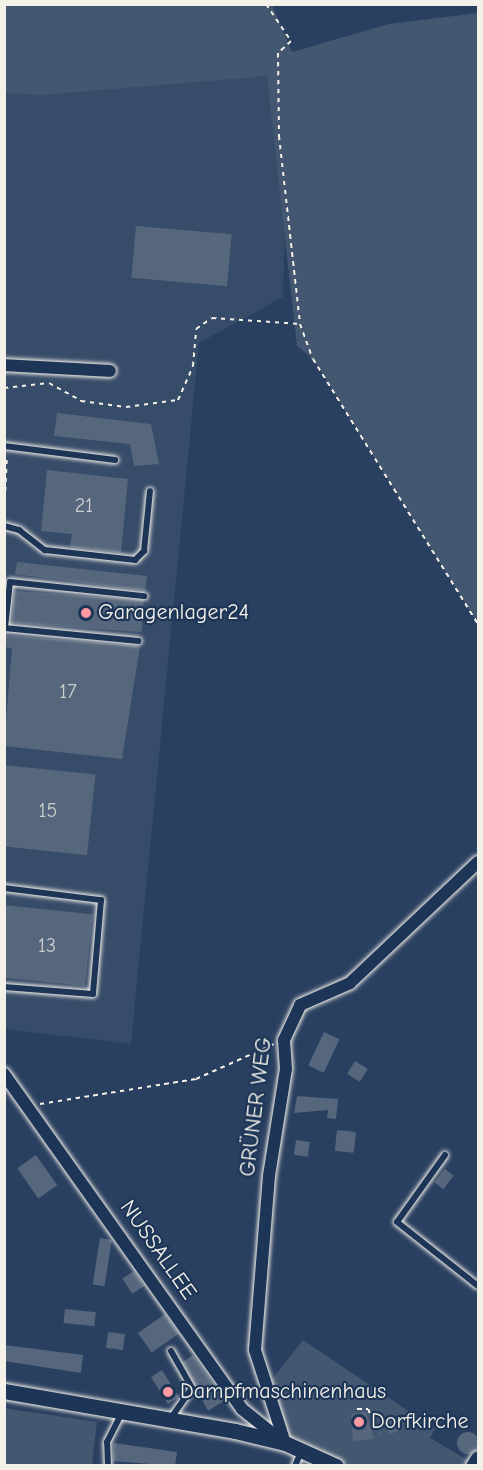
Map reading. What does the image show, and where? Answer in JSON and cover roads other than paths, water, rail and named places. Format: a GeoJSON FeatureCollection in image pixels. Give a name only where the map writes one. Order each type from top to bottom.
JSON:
{"type":"FeatureCollection","features":[{"type":"Feature","properties":{"kind":"street"},"geometry":{"type":"LineString","coordinates":[[4,365],[110,371]]}},
{"type":"Feature","properties":{"kind":"street","name":"GRÜNER WEG"},"geometry":{"type":"LineString","coordinates":[[285,1443],[255,1350],[269,1176],[286,1069],[285,1036],[300,1005],[350,983],[478,862]]}},
{"type":"Feature","properties":{"kind":"street","name":"NUSSALLEE"},"geometry":{"type":"LineString","coordinates":[[4,1074],[131,1245],[242,1409],[285,1443]]}},
{"type":"Feature","properties":{"kind":"street"},"geometry":{"type":"LineString","coordinates":[[4,1391],[171,1419],[285,1443],[336,1466]]}},
{"type":"Feature","properties":{"kind":"street"},"geometry":{"type":"LineString","coordinates":[[472,1466],[478,1458]]}},
{"type":"Feature","properties":{"kind":"lane"},"geometry":{"type":"LineString","coordinates":[[5,446],[115,460]]}},
{"type":"Feature","properties":{"kind":"lane"},"geometry":{"type":"LineString","coordinates":[[4,526],[19,530],[45,550],[135,560],[144,551],[150,491]]}},
{"type":"Feature","properties":{"kind":"lane"},"geometry":{"type":"LineString","coordinates":[[138,641],[5,628],[10,582],[144,596]]}},
{"type":"Feature","properties":{"kind":"lane"},"geometry":{"type":"LineString","coordinates":[[4,888],[101,900],[93,994],[4,987]]}},
{"type":"Feature","properties":{"kind":"lane"},"geometry":{"type":"LineString","coordinates":[[445,1155],[397,1222],[478,1286]]}},
{"type":"Feature","properties":{"kind":"lane"},"geometry":{"type":"LineString","coordinates":[[171,1351],[192,1388],[171,1419]]}},
{"type":"Feature","properties":{"kind":"lane"},"geometry":{"type":"LineString","coordinates":[[108,1466],[107,1442],[123,1411]]}},
{"type":"Feature","properties":{"kind":"lane"},"geometry":{"type":"LineString","coordinates":[[295,1466],[302,1450]]}},
{"type":"Feature","properties":{"kind":"place","name":"Garagenlager24"},"geometry":{"type":"Point","coordinates":[86,613]}},
{"type":"Feature","properties":{"kind":"place","name":"Dampfmaschinenhaus"},"geometry":{"type":"Point","coordinates":[168,1392]}},
{"type":"Feature","properties":{"kind":"place","name":"Dorfkirche"},"geometry":{"type":"Point","coordinates":[359,1422]}}]}
